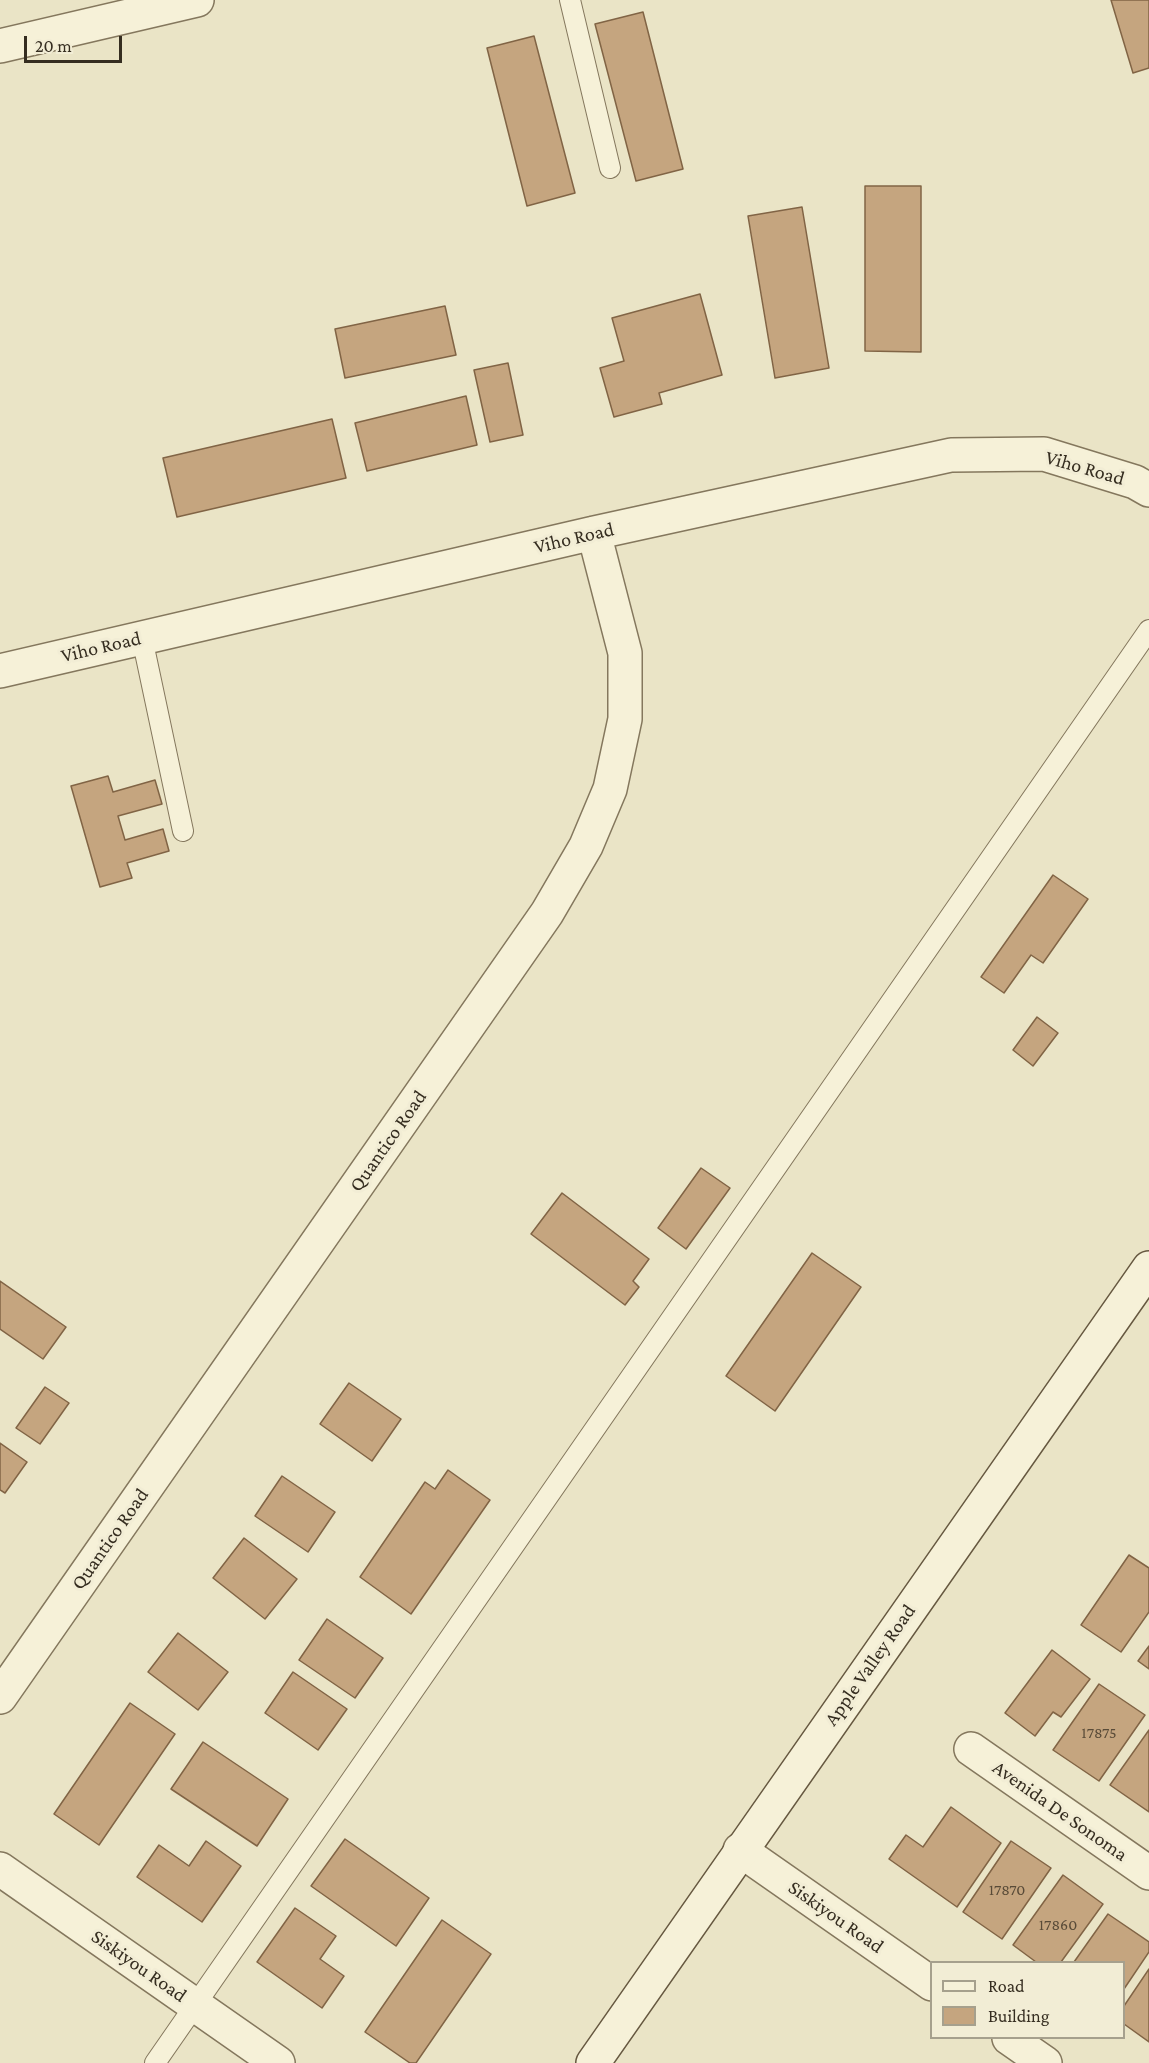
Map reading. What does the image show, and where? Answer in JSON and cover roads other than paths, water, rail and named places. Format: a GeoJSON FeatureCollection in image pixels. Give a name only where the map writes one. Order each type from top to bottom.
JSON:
{"type":"FeatureCollection","features":[{"type":"Feature","properties":{"kind":"street"},"geometry":{"type":"LineString","coordinates":[[0,46],[137,7],[197,0]]}},
{"type":"Feature","properties":{"kind":"street","name":"Viho Road"},"geometry":{"type":"LineString","coordinates":[[0,671],[594,533],[951,455],[1044,454],[1135,482],[1149,490]]}},
{"type":"Feature","properties":{"kind":"street","name":"Quantico Road"},"geometry":{"type":"LineString","coordinates":[[0,1697],[547,913],[586,846],[610,789],[625,718],[625,652],[594,533]]}},
{"type":"Feature","properties":{"kind":"street","name":"Apple Valley Road"},"geometry":{"type":"LineString","coordinates":[[593,2063],[1149,1268]]}},
{"type":"Feature","properties":{"kind":"street","name":"Avenida De Sonoma"},"geometry":{"type":"LineString","coordinates":[[971,1749],[1149,1873]]}},
{"type":"Feature","properties":{"kind":"street","name":"Siskiyou Road"},"geometry":{"type":"LineString","coordinates":[[740,1850],[930,1983]]}},
{"type":"Feature","properties":{"kind":"street","name":"Siskiyou Road"},"geometry":{"type":"LineString","coordinates":[[0,1869],[278,2063]]}},
{"type":"Feature","properties":{"kind":"lane"},"geometry":{"type":"LineString","coordinates":[[570,0],[610,168]]}},
{"type":"Feature","properties":{"kind":"lane"},"geometry":{"type":"LineString","coordinates":[[155,2063],[1149,630]]}},
{"type":"Feature","properties":{"kind":"lane"},"geometry":{"type":"LineString","coordinates":[[142,638],[183,831]]}}]}
